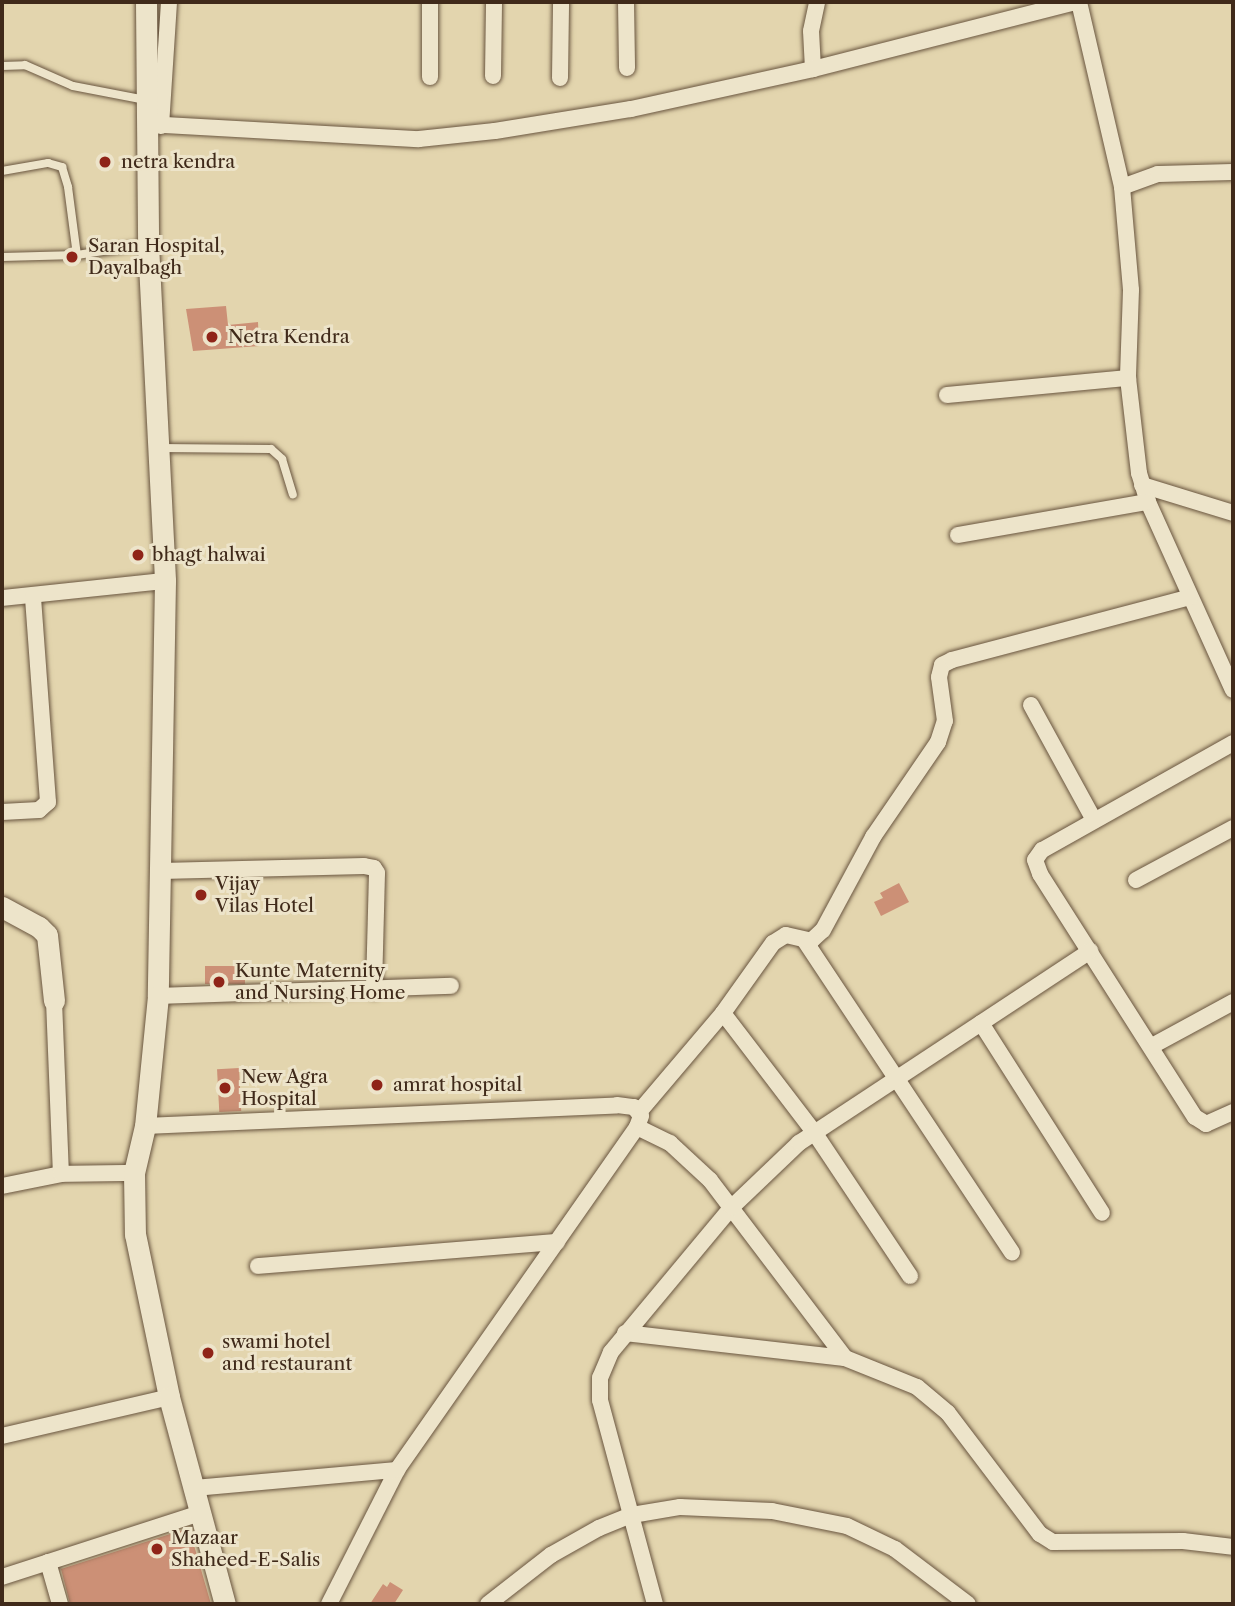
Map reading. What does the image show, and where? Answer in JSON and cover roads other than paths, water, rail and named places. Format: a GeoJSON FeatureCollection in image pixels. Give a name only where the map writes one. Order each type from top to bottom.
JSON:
{"type":"FeatureCollection","features":[{"type":"Feature","properties":{"kind":"street"},"geometry":{"type":"LineString","coordinates":[[146,2],[146,100],[154,125]]}},
{"type":"Feature","properties":{"kind":"street"},"geometry":{"type":"LineString","coordinates":[[169,2],[154,125],[148,244],[166,581],[158,996],[145,1126],[134,1173],[135,1234],[169,1397],[225,1604]]}},
{"type":"Feature","properties":{"kind":"street"},"geometry":{"type":"LineString","coordinates":[[430,2],[430,77]]}},
{"type":"Feature","properties":{"kind":"street"},"geometry":{"type":"LineString","coordinates":[[493,76],[494,2]]}},
{"type":"Feature","properties":{"kind":"street"},"geometry":{"type":"LineString","coordinates":[[560,78],[561,2]]}},
{"type":"Feature","properties":{"kind":"street"},"geometry":{"type":"LineString","coordinates":[[626,2],[627,68]]}},
{"type":"Feature","properties":{"kind":"street"},"geometry":{"type":"LineString","coordinates":[[813,69],[811,31],[817,2]]}},
{"type":"Feature","properties":{"kind":"street"},"geometry":{"type":"LineString","coordinates":[[154,125],[419,139],[564,122],[813,69],[1066,7],[1077,2],[1122,187],[1132,290],[1128,379],[1135,450],[1142,485],[1233,690]]}},
{"type":"Feature","properties":{"kind":"street"},"geometry":{"type":"LineString","coordinates":[[1122,187],[1158,174],[1233,172]]}},
{"type":"Feature","properties":{"kind":"street"},"geometry":{"type":"LineString","coordinates":[[947,395],[1128,379]]}},
{"type":"Feature","properties":{"kind":"street"},"geometry":{"type":"LineString","coordinates":[[1142,485],[1233,513]]}},
{"type":"Feature","properties":{"kind":"street"},"geometry":{"type":"LineString","coordinates":[[958,535],[1148,502]]}},
{"type":"Feature","properties":{"kind":"street"},"geometry":{"type":"LineString","coordinates":[[2,598],[33,597],[166,581]]}},
{"type":"Feature","properties":{"kind":"street"},"geometry":{"type":"LineString","coordinates":[[2,812],[39,810],[48,802],[33,597]]}},
{"type":"Feature","properties":{"kind":"street"},"geometry":{"type":"LineString","coordinates":[[329,1604],[397,1470],[557,1242],[638,1120],[778,939],[789,935],[805,941],[816,939],[823,930],[873,837],[938,742],[945,721],[939,677],[942,665],[952,660],[1190,597]]}},
{"type":"Feature","properties":{"kind":"street"},"geometry":{"type":"LineString","coordinates":[[1031,705],[1094,820]]}},
{"type":"Feature","properties":{"kind":"street"},"geometry":{"type":"LineString","coordinates":[[1233,743],[1042,850],[1035,860],[1040,874],[1199,1121],[1210,1123],[1233,1112]]}},
{"type":"Feature","properties":{"kind":"street"},"geometry":{"type":"LineString","coordinates":[[1136,880],[1233,828]]}},
{"type":"Feature","properties":{"kind":"street"},"geometry":{"type":"LineString","coordinates":[[161,871],[364,866],[374,868],[377,873],[374,991]]}},
{"type":"Feature","properties":{"kind":"street"},"geometry":{"type":"LineString","coordinates":[[2,907],[39,926],[47,935],[54,1002],[61,1174]]}},
{"type":"Feature","properties":{"kind":"street"},"geometry":{"type":"LineString","coordinates":[[805,941],[1012,1252]]}},
{"type":"Feature","properties":{"kind":"street"},"geometry":{"type":"LineString","coordinates":[[655,1604],[600,1399],[604,1363],[625,1333],[732,1208],[783,1156],[814,1132],[1090,951]]}},
{"type":"Feature","properties":{"kind":"street"},"geometry":{"type":"LineString","coordinates":[[158,996],[374,991],[451,986]]}},
{"type":"Feature","properties":{"kind":"street"},"geometry":{"type":"LineString","coordinates":[[1152,1046],[1233,1002]]}},
{"type":"Feature","properties":{"kind":"street"},"geometry":{"type":"LineString","coordinates":[[723,1013],[814,1132],[910,1276]]}},
{"type":"Feature","properties":{"kind":"street"},"geometry":{"type":"LineString","coordinates":[[981,1023],[1102,1213]]}},
{"type":"Feature","properties":{"kind":"street"},"geometry":{"type":"LineString","coordinates":[[145,1126],[632,1106],[638,1120],[690,1158],[732,1208],[845,1359]]}},
{"type":"Feature","properties":{"kind":"street"},"geometry":{"type":"LineString","coordinates":[[2,1186],[61,1174],[134,1173]]}},
{"type":"Feature","properties":{"kind":"street"},"geometry":{"type":"LineString","coordinates":[[258,1266],[557,1242]]}},
{"type":"Feature","properties":{"kind":"street"},"geometry":{"type":"LineString","coordinates":[[625,1333],[845,1359],[889,1374],[933,1398],[956,1422],[1046,1539],[1060,1542],[1183,1541],[1233,1547]]}},
{"type":"Feature","properties":{"kind":"street"},"geometry":{"type":"LineString","coordinates":[[2,1436],[169,1397]]}},
{"type":"Feature","properties":{"kind":"street"},"geometry":{"type":"LineString","coordinates":[[194,1488],[397,1470]]}},
{"type":"Feature","properties":{"kind":"street"},"geometry":{"type":"LineString","coordinates":[[488,1604],[551,1555],[599,1528],[632,1515],[680,1507],[772,1511],[847,1526],[895,1549],[968,1604]]}},
{"type":"Feature","properties":{"kind":"street"},"geometry":{"type":"LineString","coordinates":[[2,1577],[200,1513]]}},
{"type":"Feature","properties":{"kind":"street"},"geometry":{"type":"LineString","coordinates":[[48,1562],[60,1604]]}},
{"type":"Feature","properties":{"kind":"lane"},"geometry":{"type":"LineString","coordinates":[[2,66],[25,65],[73,86],[146,100]]}},
{"type":"Feature","properties":{"kind":"lane"},"geometry":{"type":"LineString","coordinates":[[2,171],[48,163],[62,167],[68,187],[78,255]]}},
{"type":"Feature","properties":{"kind":"lane"},"geometry":{"type":"LineString","coordinates":[[2,257],[78,255],[148,244]]}},
{"type":"Feature","properties":{"kind":"lane"},"geometry":{"type":"LineString","coordinates":[[159,448],[271,449],[282,459],[293,494]]}},
{"type":"Feature","properties":{"kind":"place","name":"netra kendra"},"geometry":{"type":"Point","coordinates":[105,162]}},
{"type":"Feature","properties":{"kind":"place","name":"Saran Hospital, Dayalbagh"},"geometry":{"type":"Point","coordinates":[72,257]}},
{"type":"Feature","properties":{"kind":"place","name":"Netra Kendra"},"geometry":{"type":"Point","coordinates":[212,337]}},
{"type":"Feature","properties":{"kind":"place","name":"bhagt halwai"},"geometry":{"type":"Point","coordinates":[138,555]}},
{"type":"Feature","properties":{"kind":"place","name":"Vijay Vilas Hotel"},"geometry":{"type":"Point","coordinates":[201,895]}},
{"type":"Feature","properties":{"kind":"place","name":"Kunte Maternity and Nursing Home"},"geometry":{"type":"Point","coordinates":[219,982]}},
{"type":"Feature","properties":{"kind":"place","name":"amrat hospital"},"geometry":{"type":"Point","coordinates":[377,1085]}},
{"type":"Feature","properties":{"kind":"place","name":"New Agra Hospital"},"geometry":{"type":"Point","coordinates":[225,1088]}},
{"type":"Feature","properties":{"kind":"place","name":"swami hotel and restaurant"},"geometry":{"type":"Point","coordinates":[208,1353]}},
{"type":"Feature","properties":{"kind":"place","name":"Mazaar Shaheed-E-Salis"},"geometry":{"type":"Point","coordinates":[157,1549]}}]}
